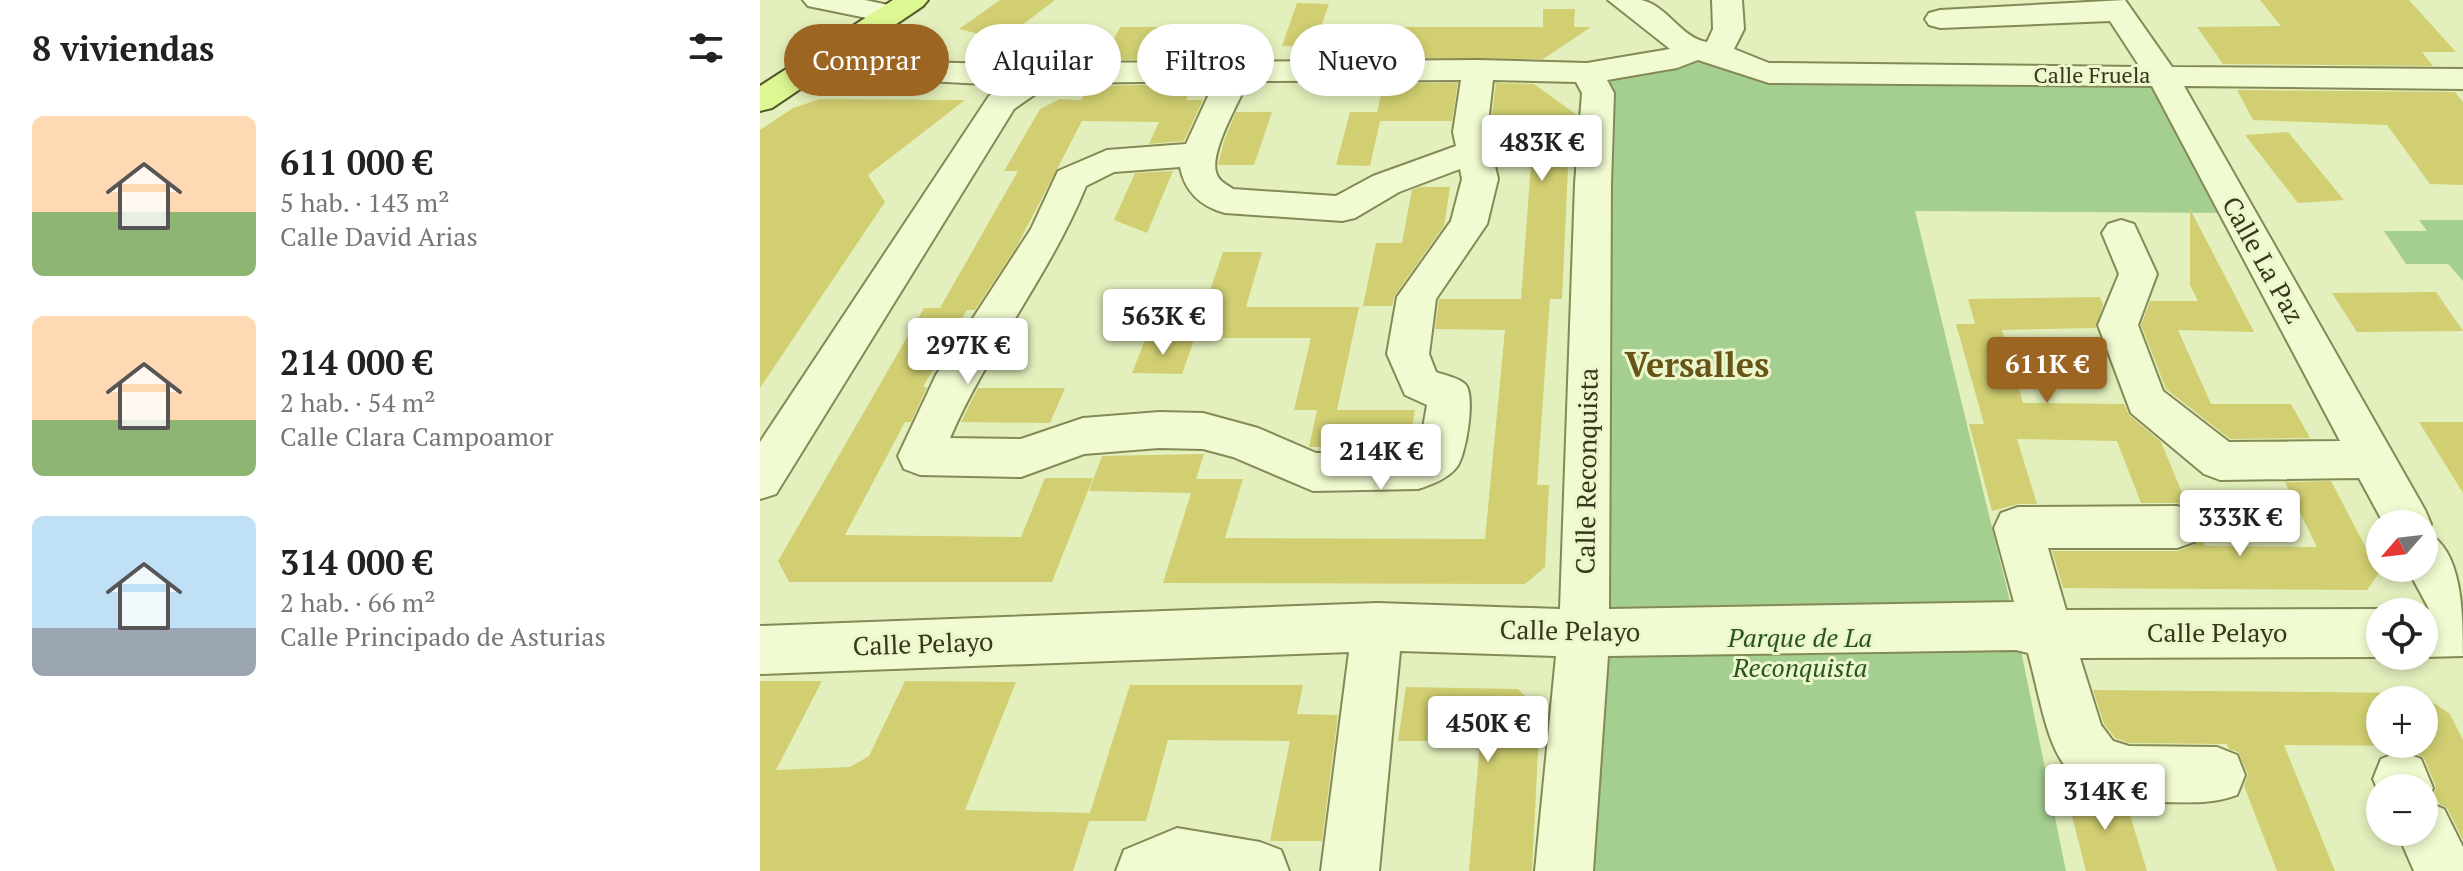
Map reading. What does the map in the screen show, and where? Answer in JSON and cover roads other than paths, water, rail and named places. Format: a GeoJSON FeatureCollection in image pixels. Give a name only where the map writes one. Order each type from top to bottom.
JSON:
{"type":"FeatureCollection","features":[{"type":"Feature","properties":{"kind":"main road"},"geometry":{"type":"LineString","coordinates":[[876,24],[902,7]]}},
{"type":"Feature","properties":{"kind":"main road"},"geometry":{"type":"LineString","coordinates":[[760,101],[784,85]]}},
{"type":"Feature","properties":{"kind":"street"},"geometry":{"type":"LineString","coordinates":[[818,0],[902,7]]}},
{"type":"Feature","properties":{"kind":"street"},"geometry":{"type":"LineString","coordinates":[[1623,0],[1667,29],[1699,60],[1726,43],[1730,22],[1727,0]]}},
{"type":"Feature","properties":{"kind":"street"},"geometry":{"type":"LineString","coordinates":[[1940,19],[2114,6]]}},
{"type":"Feature","properties":{"kind":"street","name":"Calle La Paz"},"geometry":{"type":"LineString","coordinates":[[2114,6],[2162,75],[2400,510]]}},
{"type":"Feature","properties":{"kind":"street","name":"Calle Fruela"},"geometry":{"type":"LineString","coordinates":[[1274,71],[1478,70],[1592,83],[1625,81],[1699,60],[1769,73],[2463,79]]}},
{"type":"Feature","properties":{"kind":"street"},"geometry":{"type":"LineString","coordinates":[[1199,154],[1107,161],[1071,179],[1049,231],[951,387],[920,456],[1021,458],[1083,436],[1159,430],[1203,431],[1242,441],[1313,472],[1418,470],[1441,455],[1450,396],[1420,383],[1408,354],[1417,297],[1469,224],[1480,179],[1470,132],[1478,70]]}},
{"type":"Feature","properties":{"kind":"street","name":"Calle Reconquista"},"geometry":{"type":"LineString","coordinates":[[1564,871],[1584,633],[1593,184],[1592,83]]}},
{"type":"Feature","properties":{"kind":"street"},"geometry":{"type":"LineString","coordinates":[[760,480],[987,122],[1008,96]]}},
{"type":"Feature","properties":{"kind":"street"},"geometry":{"type":"LineString","coordinates":[[1225,96],[1199,154],[1197,169],[1204,187],[1225,201],[1342,209],[1386,184],[1474,152]]}},
{"type":"Feature","properties":{"kind":"street"},"geometry":{"type":"LineString","coordinates":[[2121,233],[2138,274],[2118,325],[2146,401],[2220,461],[2372,459]]}},
{"type":"Feature","properties":{"kind":"street"},"geometry":{"type":"LineString","coordinates":[[2177,527],[2018,528],[2078,740],[2095,762],[2129,774],[2217,775]]}},
{"type":"Feature","properties":{"kind":"street"},"geometry":{"type":"LineString","coordinates":[[2438,578],[2463,624]]}},
{"type":"Feature","properties":{"kind":"street","name":"Calle Pelayo"},"geometry":{"type":"LineString","coordinates":[[760,650],[1377,627],[1584,633],[2016,626],[2047,634],[2366,633]]}},
{"type":"Feature","properties":{"kind":"street"},"geometry":{"type":"LineString","coordinates":[[1350,871],[1377,627]]}},
{"type":"Feature","properties":{"kind":"street"},"geometry":{"type":"LineString","coordinates":[[2438,633],[2463,632]]}},
{"type":"Feature","properties":{"kind":"street"},"geometry":{"type":"LineString","coordinates":[[2432,846],[2444,871]]}},
{"type":"Feature","properties":{"kind":"street"},"geometry":{"type":"LineString","coordinates":[[1145,871],[1177,857],[1260,871]]}},
{"type":"Feature","properties":{"kind":"district","name":"Versalles"},"geometry":{"type":"Point","coordinates":[1697,365]}},
{"type":"Feature","properties":{"kind":"park label","name":"Parque de La Reconquista"},"geometry":{"type":"Point","coordinates":[1800,653]}}]}
